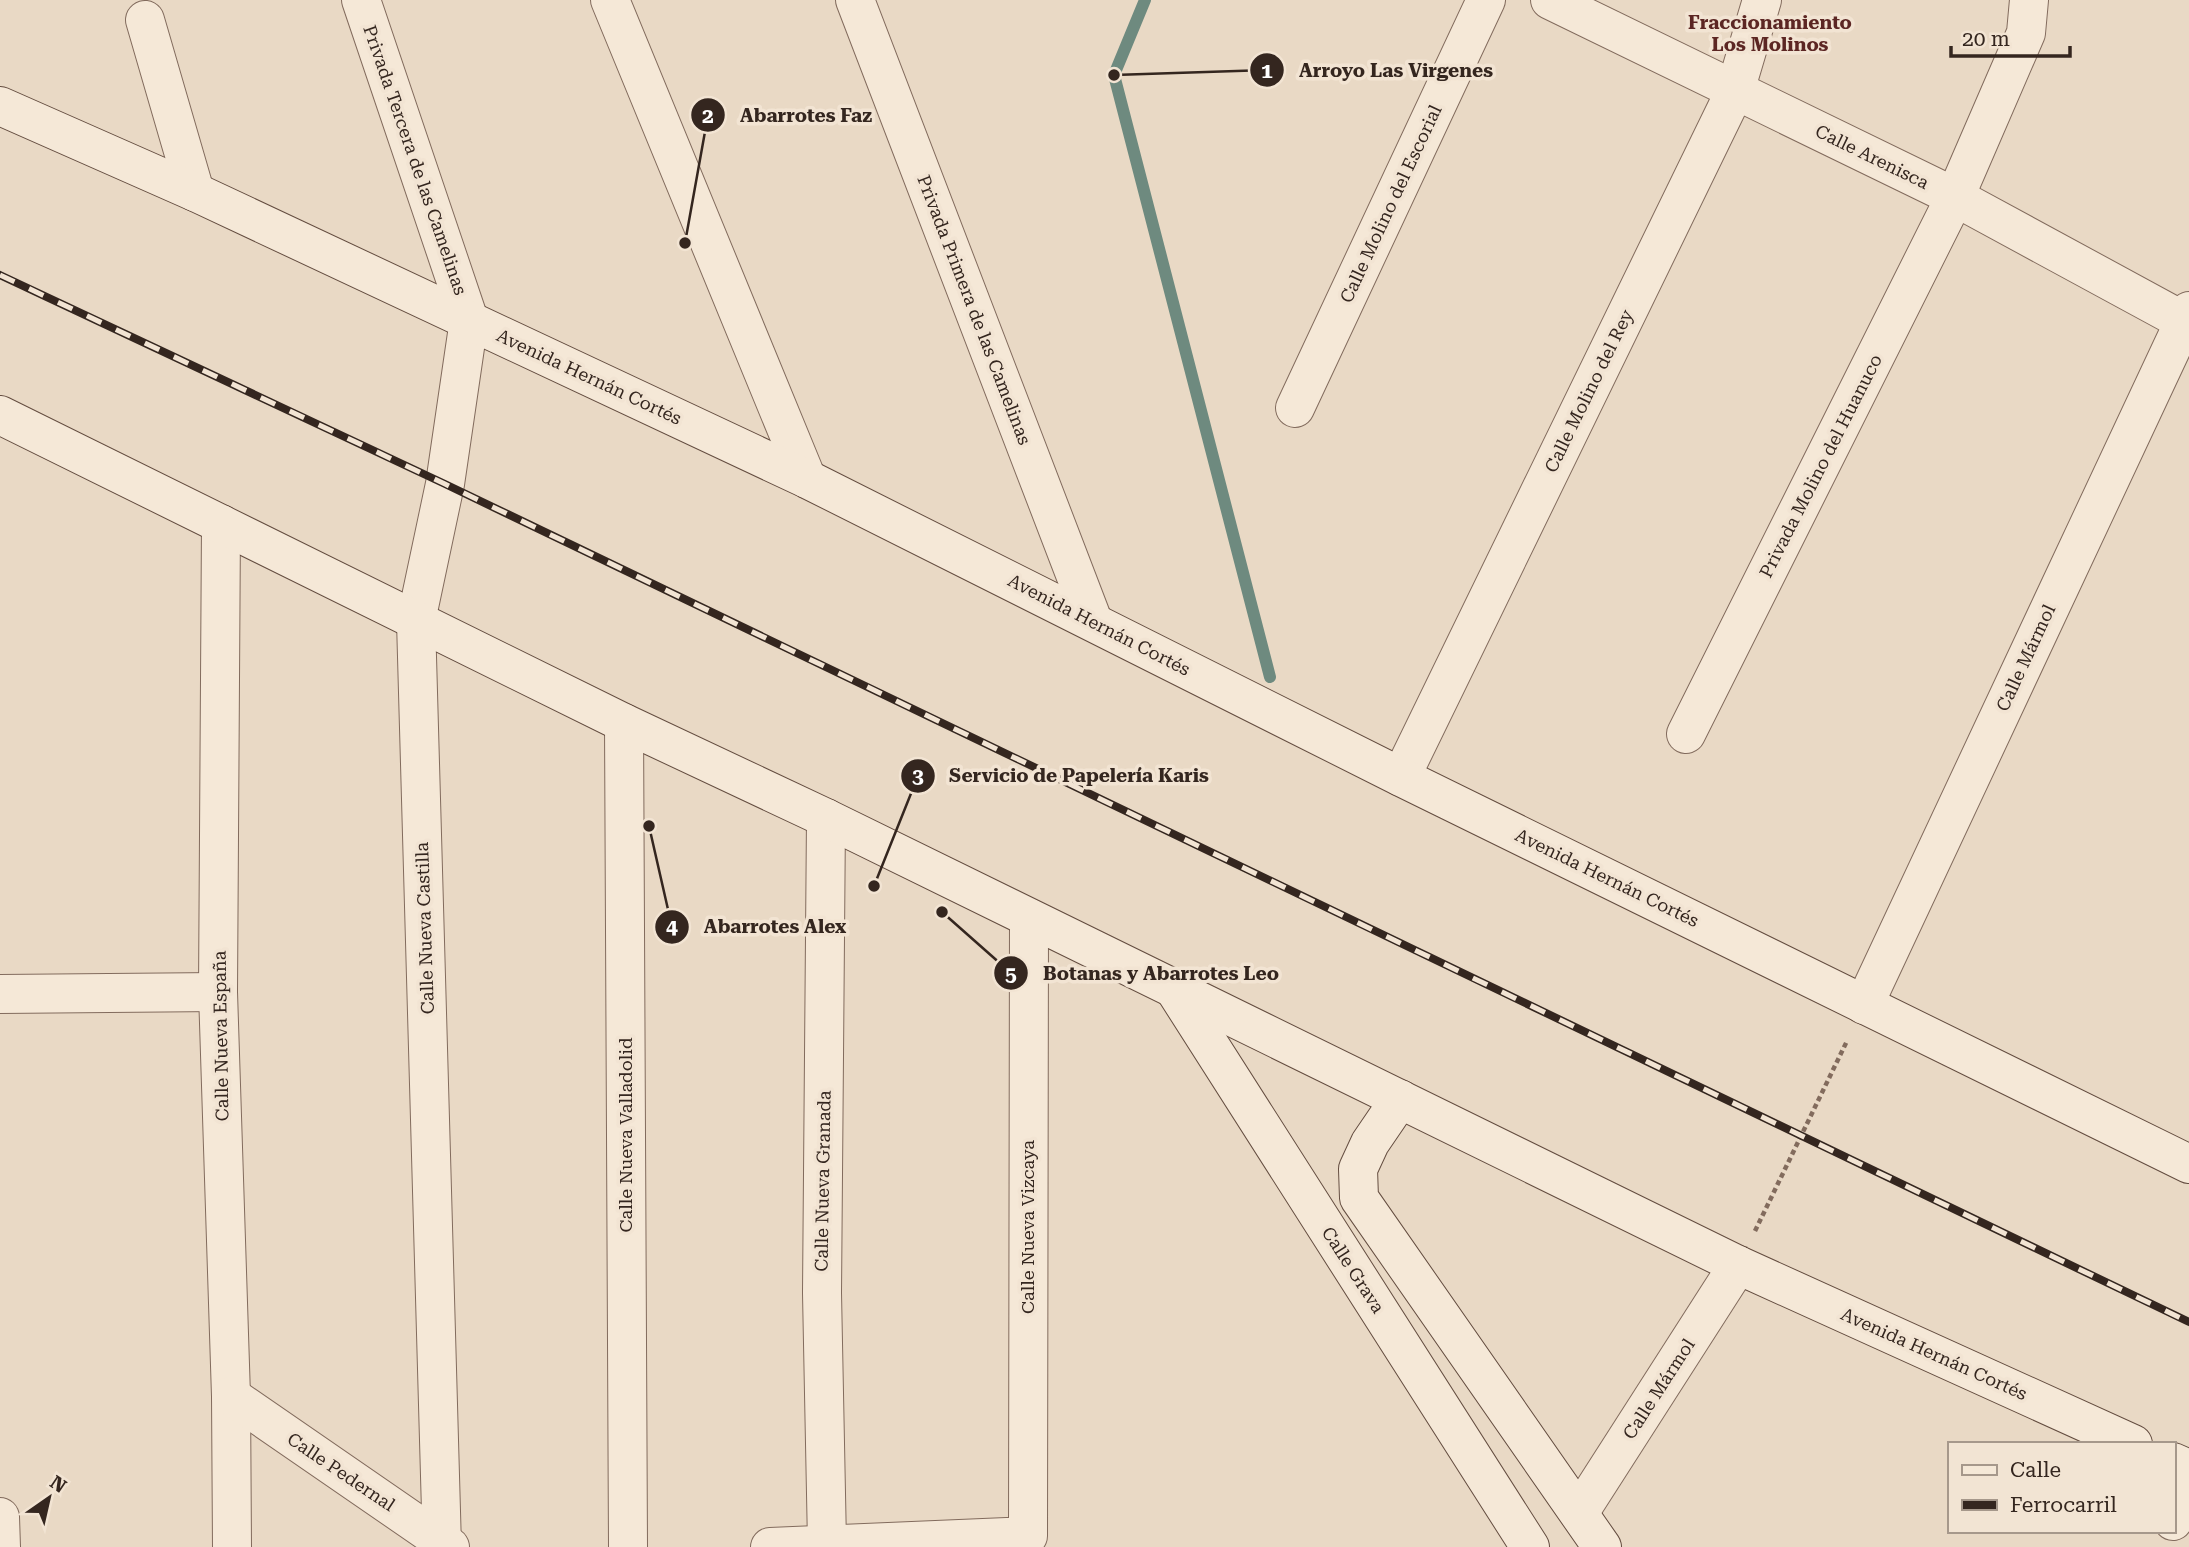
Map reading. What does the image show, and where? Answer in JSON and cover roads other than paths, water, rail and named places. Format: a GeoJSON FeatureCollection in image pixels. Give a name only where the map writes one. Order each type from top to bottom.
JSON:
{"type":"FeatureCollection","features":[{"type":"Feature","properties":{"kind":"street","name":"Privada Tercera de las Camelinas"},"geometry":{"type":"LineString","coordinates":[[361,0],[469,320]]}},
{"type":"Feature","properties":{"kind":"street"},"geometry":{"type":"LineString","coordinates":[[610,0],[807,479]]}},
{"type":"Feature","properties":{"kind":"street","name":"Privada Primera de las Camelinas"},"geometry":{"type":"LineString","coordinates":[[855,0],[1093,621]]}},
{"type":"Feature","properties":{"kind":"street","name":"Calle Molino del Escorial"},"geometry":{"type":"LineString","coordinates":[[1295,408],[1486,0]]}},
{"type":"Feature","properties":{"kind":"street","name":"Calle Arenisca"},"geometry":{"type":"LineString","coordinates":[[1550,0],[1955,197],[2187,319]]}},
{"type":"Feature","properties":{"kind":"street","name":"Calle Molino del Rey"},"geometry":{"type":"LineString","coordinates":[[1401,777],[1735,91],[1762,0]]}},
{"type":"Feature","properties":{"kind":"street","name":"Privada Molino del Huanuco"},"geometry":{"type":"LineString","coordinates":[[1686,734],[1955,197],[2026,33],[2029,0]]}},
{"type":"Feature","properties":{"kind":"street"},"geometry":{"type":"LineString","coordinates":[[145,20],[195,192]]}},
{"type":"Feature","properties":{"kind":"street","name":"Avenida Hernán Cortés"},"geometry":{"type":"LineString","coordinates":[[0,106],[195,192],[807,479],[1401,777],[2189,1164]]}},
{"type":"Feature","properties":{"kind":"street","name":"Calle Mármol"},"geometry":{"type":"LineString","coordinates":[[1864,1005],[2187,319]]}},
{"type":"Feature","properties":{"kind":"street","name":"Calle Nueva Castilla"},"geometry":{"type":"LineString","coordinates":[[445,1545],[416,621],[445,484],[469,320]]}},
{"type":"Feature","properties":{"kind":"street","name":"Avenida Hernán Cortés"},"geometry":{"type":"LineString","coordinates":[[0,415],[624,723],[826,818],[1176,992],[1738,1265],[2129,1442]]}},
{"type":"Feature","properties":{"kind":"street","name":"Calle Nueva España"},"geometry":{"type":"LineString","coordinates":[[221,524],[218,992],[231,1396],[232,1547]]}},
{"type":"Feature","properties":{"kind":"street","name":"Calle Nueva Valladolid"},"geometry":{"type":"LineString","coordinates":[[624,723],[628,1547]]}},
{"type":"Feature","properties":{"kind":"street","name":"Calle Nueva Granada"},"geometry":{"type":"LineString","coordinates":[[826,818],[822,1293],[827,1543]]}},
{"type":"Feature","properties":{"kind":"street","name":"Calle Nueva Vizcaya"},"geometry":{"type":"LineString","coordinates":[[827,1543],[1028,1536],[1028,919]]}},
{"type":"Feature","properties":{"kind":"street"},"geometry":{"type":"LineString","coordinates":[[0,994],[218,992]]}},
{"type":"Feature","properties":{"kind":"street","name":"Calle Grava"},"geometry":{"type":"LineString","coordinates":[[1176,992],[1530,1547]]}},
{"type":"Feature","properties":{"kind":"street"},"geometry":{"type":"LineString","coordinates":[[1400,1100],[1370,1143],[1358,1169],[1359,1198],[1602,1547]]}},
{"type":"Feature","properties":{"kind":"street","name":"Calle Mármol"},"geometry":{"type":"LineString","coordinates":[[1579,1513],[1738,1265]]}},
{"type":"Feature","properties":{"kind":"street","name":"Calle Pedernal"},"geometry":{"type":"LineString","coordinates":[[231,1396],[445,1545]]}},
{"type":"Feature","properties":{"kind":"street"},"geometry":{"type":"LineString","coordinates":[[2175,1518],[2189,1498]]}},
{"type":"Feature","properties":{"kind":"street"},"geometry":{"type":"LineString","coordinates":[[0,1517],[1,1547]]}},
{"type":"Feature","properties":{"kind":"street"},"geometry":{"type":"LineString","coordinates":[[770,1547],[827,1543]]}},
{"type":"Feature","properties":{"kind":"waterway"},"geometry":{"type":"LineString","coordinates":[[1145,0],[1114,75],[1270,677]]}},
{"type":"Feature","properties":{"kind":"railway"},"geometry":{"type":"LineString","coordinates":[[0,275],[445,484],[2189,1322]]}},
{"type":"Feature","properties":{"kind":"place","name":"Arroyo Las Virgenes"},"geometry":{"type":"Point","coordinates":[1114,75]}},
{"type":"Feature","properties":{"kind":"place","name":"Abarrotes Faz"},"geometry":{"type":"Point","coordinates":[685,243]}},
{"type":"Feature","properties":{"kind":"place","name":"Abarrotes Alex"},"geometry":{"type":"Point","coordinates":[649,826]}},
{"type":"Feature","properties":{"kind":"place","name":"Servicio de Papelería Karis"},"geometry":{"type":"Point","coordinates":[874,886]}},
{"type":"Feature","properties":{"kind":"place","name":"Botanas y Abarrotes Leo"},"geometry":{"type":"Point","coordinates":[942,912]}},
{"type":"Feature","properties":{"kind":"district","name":"Fraccionamiento Los Molinos"},"geometry":{"type":"Point","coordinates":[1770,33]}}]}
